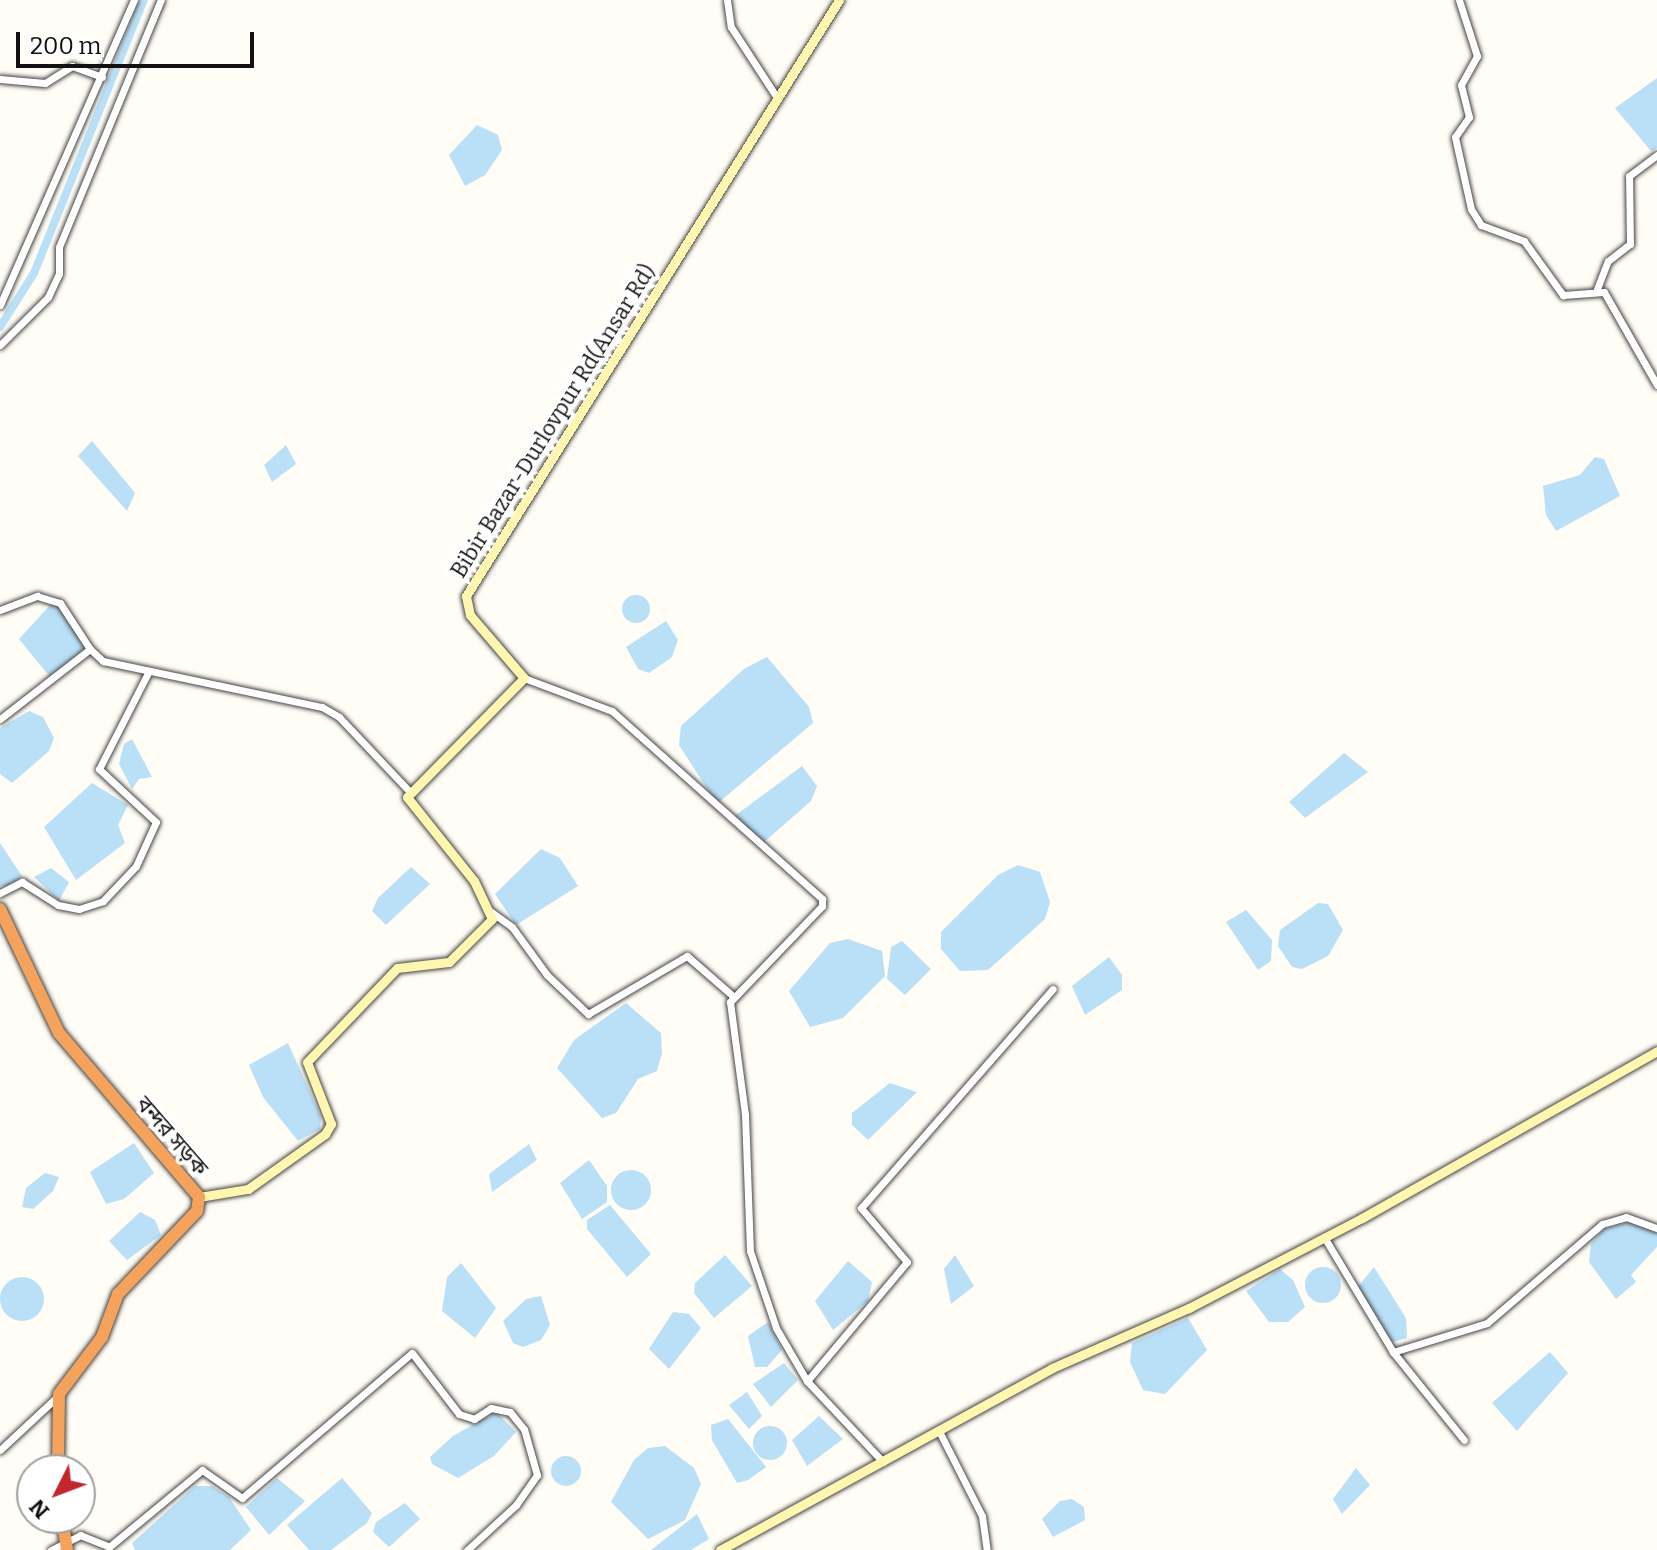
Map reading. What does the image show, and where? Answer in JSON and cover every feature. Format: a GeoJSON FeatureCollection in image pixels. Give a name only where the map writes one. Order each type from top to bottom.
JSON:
{"type":"FeatureCollection","features":[{"type":"Feature","properties":{"kind":"highway","name":"বন্দর সড়ক"},"geometry":{"type":"LineString","coordinates":[[2,915],[59,1033],[199,1197],[197,1211],[118,1294],[102,1337],[59,1394]]}},
{"type":"Feature","properties":{"kind":"highway"},"geometry":{"type":"LineString","coordinates":[[58,1454],[59,1394]]}},
{"type":"Feature","properties":{"kind":"street"},"geometry":{"type":"LineString","coordinates":[[0,305],[134,0]]}},
{"type":"Feature","properties":{"kind":"street"},"geometry":{"type":"LineString","coordinates":[[0,345],[48,297],[59,273],[59,247],[161,0]]}},
{"type":"Feature","properties":{"kind":"street"},"geometry":{"type":"LineString","coordinates":[[727,0],[731,27],[778,99]]}},
{"type":"Feature","properties":{"kind":"street","name":"Bibir Bazar-Durlovpur Rd(Ansar Rd)"},"geometry":{"type":"LineString","coordinates":[[524,678],[470,615],[466,596],[839,0]]}},
{"type":"Feature","properties":{"kind":"street"},"geometry":{"type":"LineString","coordinates":[[1459,0],[1477,56],[1461,85],[1469,117],[1455,137],[1471,209],[1481,225],[1524,241],[1563,295],[1597,289]]}},
{"type":"Feature","properties":{"kind":"street"},"geometry":{"type":"LineString","coordinates":[[0,79],[45,83],[72,66],[102,77]]}},
{"type":"Feature","properties":{"kind":"street"},"geometry":{"type":"LineString","coordinates":[[1597,289],[1608,261],[1630,244],[1629,176],[1657,155]]}},
{"type":"Feature","properties":{"kind":"street"},"geometry":{"type":"LineString","coordinates":[[1597,289],[1657,385]]}},
{"type":"Feature","properties":{"kind":"street"},"geometry":{"type":"LineString","coordinates":[[0,610],[37,596],[60,603],[90,649],[103,661],[322,707],[339,717],[408,790],[408,804],[474,881],[490,911],[588,1014],[687,956],[733,996],[750,1251],[776,1328],[807,1381],[883,1462]]}},
{"type":"Feature","properties":{"kind":"street"},"geometry":{"type":"LineString","coordinates":[[0,719],[90,649]]}},
{"type":"Feature","properties":{"kind":"street"},"geometry":{"type":"LineString","coordinates":[[0,893],[22,882],[58,905],[79,909],[103,901],[136,866],[156,822],[133,795],[110,786],[99,769],[149,671]]}},
{"type":"Feature","properties":{"kind":"street"},"geometry":{"type":"LineString","coordinates":[[408,790],[524,678],[612,711],[822,899],[822,906],[733,996]]}},
{"type":"Feature","properties":{"kind":"street"},"geometry":{"type":"LineString","coordinates":[[199,1197],[248,1189],[325,1134],[331,1124],[307,1062],[397,968],[449,962],[483,933],[490,911]]}},
{"type":"Feature","properties":{"kind":"street"},"geometry":{"type":"LineString","coordinates":[[807,1381],[907,1262],[861,1208],[1053,989]]}},
{"type":"Feature","properties":{"kind":"street"},"geometry":{"type":"LineString","coordinates":[[720,1550],[1052,1368],[1189,1308],[1486,1152],[1657,1051]]}},
{"type":"Feature","properties":{"kind":"street"},"geometry":{"type":"LineString","coordinates":[[1393,1352],[1487,1323],[1602,1224],[1626,1217],[1657,1228]]}},
{"type":"Feature","properties":{"kind":"street"},"geometry":{"type":"LineString","coordinates":[[1324,1237],[1393,1352],[1464,1440]]}},
{"type":"Feature","properties":{"kind":"street"},"geometry":{"type":"LineString","coordinates":[[51,1550],[80,1535],[109,1547],[202,1470],[242,1498],[412,1353],[459,1414],[474,1419],[491,1408],[510,1412],[524,1429],[537,1475],[516,1505],[467,1550]]}},
{"type":"Feature","properties":{"kind":"street"},"geometry":{"type":"LineString","coordinates":[[0,1450],[59,1394]]}},
{"type":"Feature","properties":{"kind":"street"},"geometry":{"type":"LineString","coordinates":[[939,1431],[982,1516],[987,1550]]}},
{"type":"Feature","properties":{"kind":"water"},"geometry":{"type":"Polygon","coordinates":[[[1657,78],[1657,148],[1651,151],[1615,108],[1657,78]]]}},
{"type":"Feature","properties":{"kind":"water"},"geometry":{"type":"Polygon","coordinates":[[[477,125],[498,135],[502,150],[485,175],[465,186],[449,155],[477,125]]]}},
{"type":"Feature","properties":{"kind":"water"},"geometry":{"type":"Polygon","coordinates":[[[92,441],[135,493],[127,511],[78,456],[92,441]]]}},
{"type":"Feature","properties":{"kind":"water"},"geometry":{"type":"Polygon","coordinates":[[[286,445],[296,464],[272,482],[264,465],[286,445]]]}},
{"type":"Feature","properties":{"kind":"water"},"geometry":{"type":"Polygon","coordinates":[[[1595,457],[1604,459],[1620,496],[1556,531],[1546,515],[1543,486],[1580,475],[1595,457]]]}},
{"type":"Feature","properties":{"kind":"water"},"geometry":{"type":"Polygon","coordinates":[[[636,595],[646,599],[650,609],[646,619],[636,623],[626,619],[622,609],[626,599],[636,595]]]}},
{"type":"Feature","properties":{"kind":"water"},"geometry":{"type":"Polygon","coordinates":[[[52,603],[61,606],[85,648],[50,677],[19,639],[52,603]]]}},
{"type":"Feature","properties":{"kind":"water"},"geometry":{"type":"Polygon","coordinates":[[[666,621],[678,640],[672,657],[649,673],[638,669],[626,647],[666,621]]]}},
{"type":"Feature","properties":{"kind":"water"},"geometry":{"type":"Polygon","coordinates":[[[767,657],[809,707],[813,723],[717,804],[679,745],[681,726],[744,669],[767,657]]]}},
{"type":"Feature","properties":{"kind":"water"},"geometry":{"type":"Polygon","coordinates":[[[29,711],[43,717],[54,738],[49,751],[12,783],[0,774],[0,728],[29,711]]]}},
{"type":"Feature","properties":{"kind":"water"},"geometry":{"type":"Polygon","coordinates":[[[132,739],[152,777],[139,779],[132,789],[119,764],[124,744],[132,739]]]}},
{"type":"Feature","properties":{"kind":"water"},"geometry":{"type":"Polygon","coordinates":[[[1344,753],[1368,772],[1305,818],[1289,802],[1344,753]]]}},
{"type":"Feature","properties":{"kind":"water"},"geometry":{"type":"Polygon","coordinates":[[[802,766],[817,786],[811,801],[763,843],[732,818],[802,766]]]}},
{"type":"Feature","properties":{"kind":"water"},"geometry":{"type":"Polygon","coordinates":[[[92,783],[128,805],[118,825],[125,843],[76,880],[44,827],[92,783]]]}},
{"type":"Feature","properties":{"kind":"water"},"geometry":{"type":"Polygon","coordinates":[[[0,843],[22,876],[11,885],[0,886],[0,843]]]}},
{"type":"Feature","properties":{"kind":"water"},"geometry":{"type":"Polygon","coordinates":[[[541,849],[560,858],[578,886],[516,925],[495,894],[541,849]]]}},
{"type":"Feature","properties":{"kind":"water"},"geometry":{"type":"Polygon","coordinates":[[[1018,865],[1040,872],[1050,902],[1045,919],[988,970],[960,971],[941,949],[941,932],[998,875],[1018,865]]]}},
{"type":"Feature","properties":{"kind":"water"},"geometry":{"type":"Polygon","coordinates":[[[411,867],[430,884],[386,925],[372,911],[378,898],[411,867]]]}},
{"type":"Feature","properties":{"kind":"water"},"geometry":{"type":"Polygon","coordinates":[[[51,868],[69,882],[59,901],[34,877],[51,868]]]}},
{"type":"Feature","properties":{"kind":"water"},"geometry":{"type":"Polygon","coordinates":[[[1318,903],[1328,904],[1343,930],[1328,956],[1302,969],[1292,967],[1278,946],[1280,930],[1318,903]]]}},
{"type":"Feature","properties":{"kind":"water"},"geometry":{"type":"Polygon","coordinates":[[[1246,910],[1272,940],[1271,961],[1258,970],[1226,922],[1246,910]]]}},
{"type":"Feature","properties":{"kind":"water"},"geometry":{"type":"Polygon","coordinates":[[[848,939],[882,951],[885,976],[843,1018],[810,1027],[789,991],[830,943],[848,939]]]}},
{"type":"Feature","properties":{"kind":"water"},"geometry":{"type":"Polygon","coordinates":[[[902,941],[931,969],[905,995],[887,979],[891,947],[902,941]]]}},
{"type":"Feature","properties":{"kind":"water"},"geometry":{"type":"Polygon","coordinates":[[[1109,957],[1122,975],[1122,990],[1085,1015],[1072,986],[1109,957]]]}},
{"type":"Feature","properties":{"kind":"water"},"geometry":{"type":"Polygon","coordinates":[[[626,1003],[661,1033],[662,1053],[657,1071],[638,1079],[616,1113],[602,1118],[557,1068],[574,1040],[626,1003]]]}},
{"type":"Feature","properties":{"kind":"water"},"geometry":{"type":"Polygon","coordinates":[[[288,1043],[321,1116],[320,1129],[298,1141],[263,1097],[249,1065],[288,1043]]]}},
{"type":"Feature","properties":{"kind":"water"},"geometry":{"type":"Polygon","coordinates":[[[890,1083],[917,1092],[868,1140],[852,1125],[852,1113],[890,1083]]]}},
{"type":"Feature","properties":{"kind":"water"},"geometry":{"type":"Polygon","coordinates":[[[134,1143],[154,1173],[124,1199],[106,1204],[90,1172],[134,1143]]]}},
{"type":"Feature","properties":{"kind":"water"},"geometry":{"type":"Polygon","coordinates":[[[529,1144],[537,1160],[492,1192],[489,1174],[529,1144]]]}},
{"type":"Feature","properties":{"kind":"water"},"geometry":{"type":"Polygon","coordinates":[[[589,1160],[607,1186],[607,1202],[582,1219],[560,1183],[589,1160]]]}},
{"type":"Feature","properties":{"kind":"water"},"geometry":{"type":"Polygon","coordinates":[[[631,1170],[645,1176],[651,1190],[645,1204],[631,1210],[617,1204],[611,1190],[617,1176],[631,1170]]]}},
{"type":"Feature","properties":{"kind":"water"},"geometry":{"type":"Polygon","coordinates":[[[45,1173],[59,1177],[53,1191],[33,1209],[22,1207],[26,1188],[45,1173]]]}},
{"type":"Feature","properties":{"kind":"water"},"geometry":{"type":"Polygon","coordinates":[[[610,1205],[651,1254],[627,1277],[587,1229],[587,1220],[610,1205]]]}},
{"type":"Feature","properties":{"kind":"water"},"geometry":{"type":"Polygon","coordinates":[[[140,1212],[155,1220],[161,1235],[127,1260],[109,1241],[140,1212]]]}},
{"type":"Feature","properties":{"kind":"water"},"geometry":{"type":"Polygon","coordinates":[[[1634,1221],[1657,1233],[1657,1247],[1631,1275],[1636,1282],[1616,1299],[1589,1262],[1591,1244],[1604,1229],[1634,1221]]]}},
{"type":"Feature","properties":{"kind":"water"},"geometry":{"type":"Polygon","coordinates":[[[725,1255],[752,1286],[714,1318],[694,1293],[695,1283],[725,1255]]]}},
{"type":"Feature","properties":{"kind":"water"},"geometry":{"type":"Polygon","coordinates":[[[955,1255],[974,1286],[951,1304],[944,1269],[955,1255]]]}},
{"type":"Feature","properties":{"kind":"water"},"geometry":{"type":"Polygon","coordinates":[[[848,1261],[872,1282],[868,1301],[833,1330],[815,1301],[848,1261]]]}},
{"type":"Feature","properties":{"kind":"water"},"geometry":{"type":"Polygon","coordinates":[[[461,1263],[496,1308],[475,1338],[442,1311],[447,1277],[461,1263]]]}},
{"type":"Feature","properties":{"kind":"water"},"geometry":{"type":"Polygon","coordinates":[[[1323,1267],[1335,1273],[1341,1285],[1335,1297],[1323,1303],[1311,1297],[1305,1285],[1311,1273],[1323,1267]]]}},
{"type":"Feature","properties":{"kind":"water"},"geometry":{"type":"Polygon","coordinates":[[[1374,1267],[1406,1318],[1407,1338],[1389,1343],[1357,1288],[1374,1267]]]}},
{"type":"Feature","properties":{"kind":"water"},"geometry":{"type":"Polygon","coordinates":[[[1280,1269],[1293,1280],[1305,1307],[1288,1322],[1269,1322],[1246,1291],[1280,1269]]]}},
{"type":"Feature","properties":{"kind":"water"},"geometry":{"type":"Polygon","coordinates":[[[22,1277],[37,1284],[44,1299],[37,1314],[22,1321],[7,1314],[0,1299],[7,1284],[22,1277]]]}},
{"type":"Feature","properties":{"kind":"water"},"geometry":{"type":"Polygon","coordinates":[[[541,1296],[550,1325],[541,1340],[523,1347],[513,1343],[503,1321],[526,1299],[541,1296]]]}},
{"type":"Feature","properties":{"kind":"water"},"geometry":{"type":"Polygon","coordinates":[[[673,1312],[689,1314],[701,1328],[669,1369],[649,1349],[673,1312]]]}},
{"type":"Feature","properties":{"kind":"water"},"geometry":{"type":"Polygon","coordinates":[[[1188,1318],[1207,1350],[1165,1394],[1143,1390],[1130,1362],[1132,1343],[1188,1318]]]}},
{"type":"Feature","properties":{"kind":"water"},"geometry":{"type":"Polygon","coordinates":[[[768,1322],[782,1350],[767,1367],[755,1367],[748,1336],[768,1322]]]}},
{"type":"Feature","properties":{"kind":"water"},"geometry":{"type":"Polygon","coordinates":[[[1550,1352],[1568,1373],[1517,1431],[1492,1403],[1550,1352]]]}},
{"type":"Feature","properties":{"kind":"water"},"geometry":{"type":"Polygon","coordinates":[[[784,1363],[798,1380],[771,1407],[753,1384],[784,1363]]]}},
{"type":"Feature","properties":{"kind":"water"},"geometry":{"type":"Polygon","coordinates":[[[747,1392],[762,1416],[749,1429],[729,1405],[747,1392]]]}},
{"type":"Feature","properties":{"kind":"water"},"geometry":{"type":"Polygon","coordinates":[[[496,1412],[516,1432],[494,1456],[458,1478],[432,1464],[430,1457],[453,1436],[496,1412]]]}},
{"type":"Feature","properties":{"kind":"water"},"geometry":{"type":"Polygon","coordinates":[[[819,1416],[843,1439],[807,1466],[792,1440],[819,1416]]]}},
{"type":"Feature","properties":{"kind":"water"},"geometry":{"type":"Polygon","coordinates":[[[728,1419],[766,1467],[748,1480],[737,1483],[712,1440],[711,1425],[728,1419]]]}},
{"type":"Feature","properties":{"kind":"water"},"geometry":{"type":"Polygon","coordinates":[[[770,1426],[782,1431],[787,1443],[782,1455],[770,1460],[758,1455],[753,1443],[758,1431],[770,1426]]]}},
{"type":"Feature","properties":{"kind":"water"},"geometry":{"type":"Polygon","coordinates":[[[665,1446],[694,1468],[701,1484],[685,1520],[648,1539],[611,1502],[634,1460],[648,1448],[665,1446]]]}},
{"type":"Feature","properties":{"kind":"water"},"geometry":{"type":"Polygon","coordinates":[[[566,1456],[577,1460],[581,1471],[577,1482],[566,1486],[555,1482],[551,1471],[555,1460],[566,1456]]]}},
{"type":"Feature","properties":{"kind":"water"},"geometry":{"type":"Polygon","coordinates":[[[1356,1468],[1370,1485],[1342,1514],[1333,1499],[1356,1468]]]}},
{"type":"Feature","properties":{"kind":"water"},"geometry":{"type":"Polygon","coordinates":[[[277,1478],[305,1501],[269,1535],[246,1507],[277,1478]]]}},
{"type":"Feature","properties":{"kind":"water"},"geometry":{"type":"Polygon","coordinates":[[[342,1478],[372,1513],[367,1523],[331,1550],[309,1550],[287,1525],[342,1478]]]}},
{"type":"Feature","properties":{"kind":"water"},"geometry":{"type":"Polygon","coordinates":[[[195,1486],[212,1486],[229,1497],[251,1530],[230,1550],[135,1550],[132,1543],[195,1486]]]}},
{"type":"Feature","properties":{"kind":"water"},"geometry":{"type":"Polygon","coordinates":[[[1072,1499],[1084,1507],[1085,1520],[1053,1537],[1042,1519],[1060,1501],[1072,1499]]]}},
{"type":"Feature","properties":{"kind":"water"},"geometry":{"type":"Polygon","coordinates":[[[405,1503],[420,1519],[389,1547],[373,1532],[376,1522],[405,1503]]]}},
{"type":"Feature","properties":{"kind":"water"},"geometry":{"type":"Polygon","coordinates":[[[697,1514],[709,1539],[691,1550],[651,1550],[697,1514]]]}},
{"type":"Feature","properties":{"kind":"waterway"},"geometry":{"type":"LineString","coordinates":[[0,327],[34,273],[144,0]]}}]}
